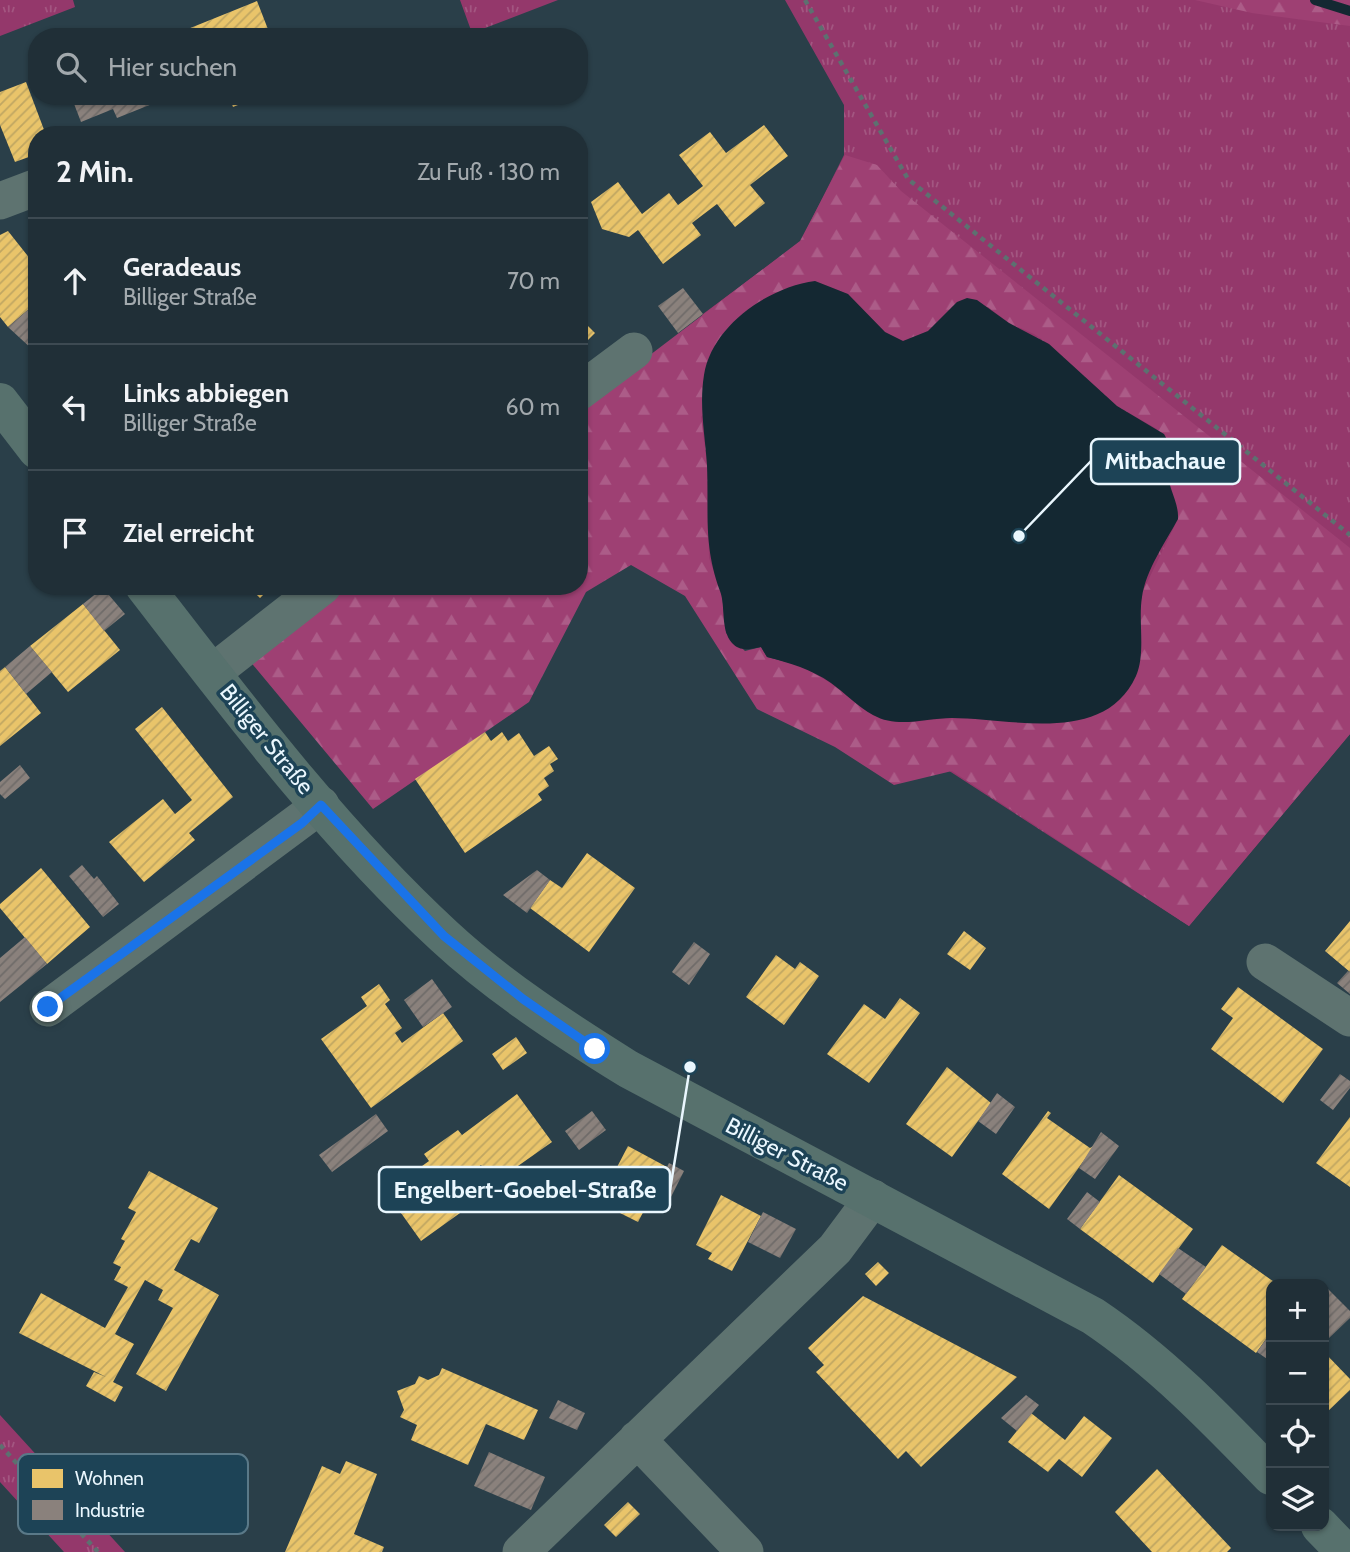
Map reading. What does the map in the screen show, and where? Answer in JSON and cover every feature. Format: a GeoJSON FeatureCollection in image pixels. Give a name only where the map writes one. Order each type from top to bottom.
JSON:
{"type":"FeatureCollection","features":[{"type":"Feature","properties":{"kind":"street"},"geometry":{"type":"LineString","coordinates":[[0,201],[28,190]]}},
{"type":"Feature","properties":{"kind":"street"},"geometry":{"type":"LineString","coordinates":[[588,385],[634,351]]}},
{"type":"Feature","properties":{"kind":"street"},"geometry":{"type":"LineString","coordinates":[[0,402],[28,438]]}},
{"type":"Feature","properties":{"kind":"street","name":"Billiger Straße"},"geometry":{"type":"LineString","coordinates":[[151,595],[321,805],[444,936],[564,1028],[676,1096],[1052,1292],[1122,1335],[1179,1382],[1266,1471]]}},
{"type":"Feature","properties":{"kind":"street","name":"Billiger Straße"},"geometry":{"type":"LineString","coordinates":[[212,673],[312,595]]}},
{"type":"Feature","properties":{"kind":"street","name":"Billiger Straße"},"geometry":{"type":"LineString","coordinates":[[48,1007],[302,823],[321,805]]}},
{"type":"Feature","properties":{"kind":"street"},"geometry":{"type":"LineString","coordinates":[[1265,962],[1350,1018]]}},
{"type":"Feature","properties":{"kind":"street"},"geometry":{"type":"LineString","coordinates":[[521,1552],[835,1249],[873,1198]]}},
{"type":"Feature","properties":{"kind":"street"},"geometry":{"type":"LineString","coordinates":[[637,1439],[745,1552]]}},
{"type":"Feature","properties":{"kind":"street"},"geometry":{"type":"LineString","coordinates":[[1325,1531],[1345,1552]]}},
{"type":"Feature","properties":{"kind":"path"},"geometry":{"type":"LineString","coordinates":[[805,0],[908,179],[1350,534]]}},
{"type":"Feature","properties":{"kind":"path"},"geometry":{"type":"LineString","coordinates":[[0,1445],[18,1465]]}},
{"type":"Feature","properties":{"kind":"path"},"geometry":{"type":"LineString","coordinates":[[82,1534],[98,1552]]}},
{"type":"Feature","properties":{"kind":"green space"},"geometry":{"type":"Polygon","coordinates":[[[0,0],[73,0],[75,7],[0,36],[0,0]]]}},
{"type":"Feature","properties":{"kind":"green space"},"geometry":{"type":"Polygon","coordinates":[[[460,0],[558,0],[485,28],[470,28],[460,0]]]}},
{"type":"Feature","properties":{"kind":"green space"},"geometry":{"type":"Polygon","coordinates":[[[785,0],[1350,0],[1350,734],[1189,926],[889,732],[741,622],[637,450],[703,314],[801,241],[844,155],[844,105],[785,0]]]}},
{"type":"Feature","properties":{"kind":"green space"},"geometry":{"type":"Polygon","coordinates":[[[1195,0],[1350,0],[1350,26],[1252,13],[1195,0]]]}},
{"type":"Feature","properties":{"kind":"green space"},"geometry":{"type":"Polygon","coordinates":[[[845,155],[877,165],[901,191],[1350,548],[1350,734],[1189,926],[952,771],[894,785],[835,747],[757,709],[685,596],[631,565],[588,591],[588,402],[800,241],[845,155]],[[815,281],[701,417],[707,464],[709,558],[722,594],[726,633],[745,651],[761,647],[767,657],[799,665],[829,682],[874,716],[912,722],[949,718],[985,719],[1141,651],[1139,624],[1142,593],[1178,519],[1167,468],[1169,453],[1157,429],[1117,406],[1049,344],[1009,323],[988,307],[957,302],[928,331],[903,341],[885,332],[848,294],[815,281]]]}},
{"type":"Feature","properties":{"kind":"green space"},"geometry":{"type":"Polygon","coordinates":[[[334,595],[584,595],[529,702],[373,809],[249,660],[334,595]]]}},
{"type":"Feature","properties":{"kind":"green space"},"geometry":{"type":"Polygon","coordinates":[[[0,1415],[36,1454],[18,1454],[18,1502],[0,1482],[0,1415]]]}},
{"type":"Feature","properties":{"kind":"green space"},"geometry":{"type":"Polygon","coordinates":[[[48,1534],[109,1534],[125,1552],[64,1552],[48,1534]]]}},
{"type":"Feature","properties":{"kind":"water"},"geometry":{"type":"Polygon","coordinates":[[[815,281],[848,294],[885,332],[903,341],[928,331],[957,302],[967,298],[977,300],[1009,323],[1049,344],[1117,406],[1164,434],[1168,447],[1168,475],[1178,519],[1144,587],[1141,606],[1141,657],[1136,676],[1121,698],[1102,712],[1079,720],[1054,723],[952,718],[912,722],[882,719],[867,712],[816,674],[767,657],[761,647],[742,649],[735,646],[728,637],[709,543],[702,409],[704,375],[718,340],[745,312],[779,291],[815,281]]]}},
{"type":"Feature","properties":{"kind":"building: Wohnen"},"geometry":{"type":"Polygon","coordinates":[[[257,1],[268,28],[190,28],[257,1]]]}},
{"type":"Feature","properties":{"kind":"building: Wohnen"},"geometry":{"type":"Polygon","coordinates":[[[26,82],[28,105],[35,105],[43,126],[28,126],[28,157],[15,162],[0,125],[0,92],[26,82]]]}},
{"type":"Feature","properties":{"kind":"building: Wohnen"},"geometry":{"type":"Polygon","coordinates":[[[764,125],[788,156],[750,185],[765,203],[735,227],[717,204],[692,223],[701,235],[663,264],[638,230],[629,237],[602,229],[591,202],[618,182],[642,214],[669,193],[678,205],[703,186],[679,155],[710,132],[726,153],[764,125]]]}},
{"type":"Feature","properties":{"kind":"building: Wohnen"},"geometry":{"type":"Polygon","coordinates":[[[8,231],[28,256],[28,310],[8,327],[0,317],[0,235],[8,231]]]}},
{"type":"Feature","properties":{"kind":"building: Wohnen"},"geometry":{"type":"Polygon","coordinates":[[[588,326],[595,333],[588,340],[588,326]]]}},
{"type":"Feature","properties":{"kind":"building: Wohnen"},"geometry":{"type":"Polygon","coordinates":[[[83,604],[120,650],[68,692],[30,646],[83,604]]]}},
{"type":"Feature","properties":{"kind":"building: Wohnen"},"geometry":{"type":"Polygon","coordinates":[[[5,667],[41,713],[0,746],[0,671],[5,667]]]}},
{"type":"Feature","properties":{"kind":"building: Wohnen"},"geometry":{"type":"Polygon","coordinates":[[[162,707],[233,797],[189,833],[195,840],[144,882],[109,842],[163,799],[175,814],[192,800],[135,729],[162,707]]]}},
{"type":"Feature","properties":{"kind":"building: Wohnen"},"geometry":{"type":"Polygon","coordinates":[[[485,732],[491,741],[502,732],[508,741],[519,733],[534,756],[549,746],[558,759],[550,764],[554,771],[544,778],[549,786],[538,794],[542,800],[465,853],[415,779],[485,732]]]}},
{"type":"Feature","properties":{"kind":"building: Wohnen"},"geometry":{"type":"Polygon","coordinates":[[[587,853],[635,888],[589,952],[530,908],[550,880],[562,888],[587,853]]]}},
{"type":"Feature","properties":{"kind":"building: Wohnen"},"geometry":{"type":"Polygon","coordinates":[[[41,868],[90,927],[47,964],[0,908],[0,904],[41,868]]]}},
{"type":"Feature","properties":{"kind":"building: Wohnen"},"geometry":{"type":"Polygon","coordinates":[[[1350,921],[1350,972],[1325,951],[1350,921]]]}},
{"type":"Feature","properties":{"kind":"building: Wohnen"},"geometry":{"type":"Polygon","coordinates":[[[964,931],[986,948],[970,970],[947,954],[964,931]]]}},
{"type":"Feature","properties":{"kind":"building: Wohnen"},"geometry":{"type":"Polygon","coordinates":[[[776,955],[795,969],[800,962],[819,976],[784,1025],[746,997],[776,955]]]}},
{"type":"Feature","properties":{"kind":"building: Wohnen"},"geometry":{"type":"Polygon","coordinates":[[[379,984],[390,1000],[385,1004],[402,1028],[395,1033],[402,1043],[443,1013],[463,1041],[371,1108],[321,1039],[367,1006],[361,997],[379,984]]]}},
{"type":"Feature","properties":{"kind":"building: Wohnen"},"geometry":{"type":"Polygon","coordinates":[[[1238,987],[1323,1049],[1283,1103],[1211,1049],[1233,1018],[1221,1009],[1238,987]]]}},
{"type":"Feature","properties":{"kind":"building: Wohnen"},"geometry":{"type":"Polygon","coordinates":[[[900,998],[920,1013],[869,1083],[827,1054],[864,1004],[885,1019],[900,998]]]}},
{"type":"Feature","properties":{"kind":"building: Wohnen"},"geometry":{"type":"Polygon","coordinates":[[[516,1037],[527,1053],[503,1070],[492,1054],[516,1037]]]}},
{"type":"Feature","properties":{"kind":"building: Wohnen"},"geometry":{"type":"Polygon","coordinates":[[[947,1067],[991,1103],[952,1157],[906,1124],[947,1067]]]}},
{"type":"Feature","properties":{"kind":"building: Wohnen"},"geometry":{"type":"Polygon","coordinates":[[[517,1094],[552,1142],[494,1183],[481,1165],[452,1187],[467,1208],[421,1241],[386,1192],[429,1161],[424,1154],[458,1130],[462,1135],[517,1094]]]}},
{"type":"Feature","properties":{"kind":"building: Wohnen"},"geometry":{"type":"Polygon","coordinates":[[[1048,1111],[1051,1113],[1047,1118],[1090,1148],[1095,1145],[1049,1209],[1002,1174],[1048,1111]]]}},
{"type":"Feature","properties":{"kind":"building: Wohnen"},"geometry":{"type":"Polygon","coordinates":[[[1350,1117],[1350,1187],[1316,1163],[1350,1117]]]}},
{"type":"Feature","properties":{"kind":"building: Wohnen"},"geometry":{"type":"Polygon","coordinates":[[[628,1146],[667,1167],[638,1222],[614,1210],[618,1204],[602,1196],[628,1146]]]}},
{"type":"Feature","properties":{"kind":"building: Wohnen"},"geometry":{"type":"Polygon","coordinates":[[[149,1171],[218,1208],[199,1243],[191,1239],[174,1270],[219,1295],[166,1391],[136,1374],[173,1308],[158,1300],[163,1290],[145,1280],[115,1334],[134,1344],[113,1382],[123,1387],[115,1402],[86,1386],[94,1372],[106,1377],[19,1333],[41,1293],[105,1328],[128,1287],[114,1280],[121,1267],[113,1263],[125,1241],[121,1239],[136,1212],[128,1208],[149,1171]]]}},
{"type":"Feature","properties":{"kind":"building: Wohnen"},"geometry":{"type":"Polygon","coordinates":[[[1119,1175],[1193,1229],[1153,1283],[1080,1229],[1119,1175]]]}},
{"type":"Feature","properties":{"kind":"building: Wohnen"},"geometry":{"type":"Polygon","coordinates":[[[721,1195],[761,1216],[732,1271],[708,1259],[712,1253],[696,1245],[721,1195]]]}},
{"type":"Feature","properties":{"kind":"building: Wohnen"},"geometry":{"type":"Polygon","coordinates":[[[1222,1245],[1270,1279],[1266,1279],[1266,1339],[1256,1353],[1182,1299],[1222,1245]]]}},
{"type":"Feature","properties":{"kind":"building: Wohnen"},"geometry":{"type":"Polygon","coordinates":[[[878,1262],[889,1273],[876,1286],[865,1274],[878,1262]]]}},
{"type":"Feature","properties":{"kind":"building: Wohnen"},"geometry":{"type":"Polygon","coordinates":[[[863,1296],[1017,1377],[921,1467],[906,1451],[898,1459],[816,1372],[824,1365],[808,1348],[863,1296]]]}},
{"type":"Feature","properties":{"kind":"building: Wohnen"},"geometry":{"type":"Polygon","coordinates":[[[1329,1357],[1350,1379],[1350,1390],[1329,1410],[1329,1357]]]}},
{"type":"Feature","properties":{"kind":"building: Wohnen"},"geometry":{"type":"Polygon","coordinates":[[[442,1368],[538,1410],[524,1440],[486,1424],[468,1465],[411,1440],[417,1425],[400,1417],[404,1410],[397,1391],[415,1384],[419,1376],[428,1380],[439,1375],[442,1368]]]}},
{"type":"Feature","properties":{"kind":"building: Wohnen"},"geometry":{"type":"Polygon","coordinates":[[[1031,1413],[1065,1440],[1084,1416],[1112,1438],[1082,1477],[1059,1459],[1048,1472],[1008,1442],[1031,1413]]]}},
{"type":"Feature","properties":{"kind":"building: Wohnen"},"geometry":{"type":"Polygon","coordinates":[[[346,1461],[377,1474],[354,1534],[384,1547],[382,1552],[285,1552],[322,1466],[340,1474],[346,1461]]]}},
{"type":"Feature","properties":{"kind":"building: Wohnen"},"geometry":{"type":"Polygon","coordinates":[[[1157,1469],[1231,1548],[1227,1552],[1152,1552],[1115,1512],[1157,1469]]]}},
{"type":"Feature","properties":{"kind":"building: Wohnen"},"geometry":{"type":"Polygon","coordinates":[[[628,1502],[640,1514],[616,1537],[604,1525],[628,1502]]]}},
{"type":"Feature","properties":{"kind":"building: Industrie"},"geometry":{"type":"Polygon","coordinates":[[[74,105],[150,105],[117,118],[113,109],[81,122],[74,105]]]}},
{"type":"Feature","properties":{"kind":"building: Industrie"},"geometry":{"type":"Polygon","coordinates":[[[683,288],[703,314],[678,333],[658,306],[683,288]]]}},
{"type":"Feature","properties":{"kind":"building: Industrie"},"geometry":{"type":"Polygon","coordinates":[[[28,310],[28,345],[8,327],[28,310]]]}},
{"type":"Feature","properties":{"kind":"building: Industrie"},"geometry":{"type":"Polygon","coordinates":[[[94,595],[109,595],[125,614],[104,631],[83,604],[94,595]]]}},
{"type":"Feature","properties":{"kind":"building: Industrie"},"geometry":{"type":"Polygon","coordinates":[[[30,646],[52,672],[26,694],[5,667],[30,646]]]}},
{"type":"Feature","properties":{"kind":"building: Industrie"},"geometry":{"type":"Polygon","coordinates":[[[20,765],[30,778],[5,799],[0,794],[0,782],[20,765]]]}},
{"type":"Feature","properties":{"kind":"building: Industrie"},"geometry":{"type":"Polygon","coordinates":[[[82,865],[94,879],[97,876],[119,904],[103,917],[69,876],[82,865]]]}},
{"type":"Feature","properties":{"kind":"building: Industrie"},"geometry":{"type":"Polygon","coordinates":[[[537,870],[550,880],[527,913],[503,895],[537,870]]]}},
{"type":"Feature","properties":{"kind":"building: Industrie"},"geometry":{"type":"Polygon","coordinates":[[[25,937],[47,964],[0,1002],[0,958],[25,937]]]}},
{"type":"Feature","properties":{"kind":"building: Industrie"},"geometry":{"type":"Polygon","coordinates":[[[694,942],[710,954],[689,985],[672,972],[694,942]]]}},
{"type":"Feature","properties":{"kind":"building: Industrie"},"geometry":{"type":"Polygon","coordinates":[[[1350,972],[1350,994],[1337,983],[1350,972]]]}},
{"type":"Feature","properties":{"kind":"building: Industrie"},"geometry":{"type":"Polygon","coordinates":[[[432,979],[452,1007],[423,1027],[404,1000],[432,979]]]}},
{"type":"Feature","properties":{"kind":"building: Industrie"},"geometry":{"type":"Polygon","coordinates":[[[1340,1074],[1350,1081],[1350,1088],[1333,1110],[1320,1100],[1340,1074]]]}},
{"type":"Feature","properties":{"kind":"building: Industrie"},"geometry":{"type":"Polygon","coordinates":[[[997,1093],[1015,1107],[996,1134],[978,1121],[997,1093]]]}},
{"type":"Feature","properties":{"kind":"building: Industrie"},"geometry":{"type":"Polygon","coordinates":[[[592,1111],[606,1130],[579,1150],[565,1131],[592,1111]]]}},
{"type":"Feature","properties":{"kind":"building: Industrie"},"geometry":{"type":"Polygon","coordinates":[[[376,1114],[388,1131],[332,1172],[319,1155],[376,1114]]]}},
{"type":"Feature","properties":{"kind":"building: Industrie"},"geometry":{"type":"Polygon","coordinates":[[[1101,1132],[1119,1146],[1095,1179],[1079,1168],[1101,1132]]]}},
{"type":"Feature","properties":{"kind":"building: Industrie"},"geometry":{"type":"Polygon","coordinates":[[[669,1163],[684,1171],[669,1201],[654,1193],[669,1163]]]}},
{"type":"Feature","properties":{"kind":"building: Industrie"},"geometry":{"type":"Polygon","coordinates":[[[1087,1192],[1100,1202],[1080,1229],[1067,1219],[1087,1192]]]}},
{"type":"Feature","properties":{"kind":"building: Industrie"},"geometry":{"type":"Polygon","coordinates":[[[763,1212],[796,1229],[780,1258],[748,1242],[763,1212]]]}},
{"type":"Feature","properties":{"kind":"building: Industrie"},"geometry":{"type":"Polygon","coordinates":[[[1178,1248],[1206,1267],[1186,1294],[1159,1274],[1178,1248]]]}},
{"type":"Feature","properties":{"kind":"building: Industrie"},"geometry":{"type":"Polygon","coordinates":[[[1329,1290],[1350,1311],[1350,1318],[1329,1338],[1329,1290]]]}},
{"type":"Feature","properties":{"kind":"building: Industrie"},"geometry":{"type":"Polygon","coordinates":[[[1266,1339],[1266,1358],[1257,1352],[1266,1339]]]}},
{"type":"Feature","properties":{"kind":"building: Industrie"},"geometry":{"type":"Polygon","coordinates":[[[1026,1395],[1039,1405],[1017,1431],[1001,1418],[1026,1395]]]}},
{"type":"Feature","properties":{"kind":"building: Industrie"},"geometry":{"type":"Polygon","coordinates":[[[558,1400],[585,1413],[577,1430],[549,1418],[558,1400]]]}},
{"type":"Feature","properties":{"kind":"building: Industrie"},"geometry":{"type":"Polygon","coordinates":[[[489,1452],[545,1477],[531,1510],[474,1486],[489,1452]]]}},
{"type":"Feature","properties":{"kind":"waterway"},"geometry":{"type":"LineString","coordinates":[[1315,0],[1350,11]]}},
{"type":"Feature","properties":{"kind":"place","name":"Mitbachaue"},"geometry":{"type":"Point","coordinates":[1019,536]}},
{"type":"Feature","properties":{"kind":"place","name":"Engelbert-Goebel-Straße"},"geometry":{"type":"Point","coordinates":[690,1067]}},
{"type":"Feature","properties":{"kind":"route"},"geometry":{"type":"LineString","coordinates":[[48,1007],[302,823],[321,805],[375,866],[444,936],[523,999],[595,1049]]}}]}
